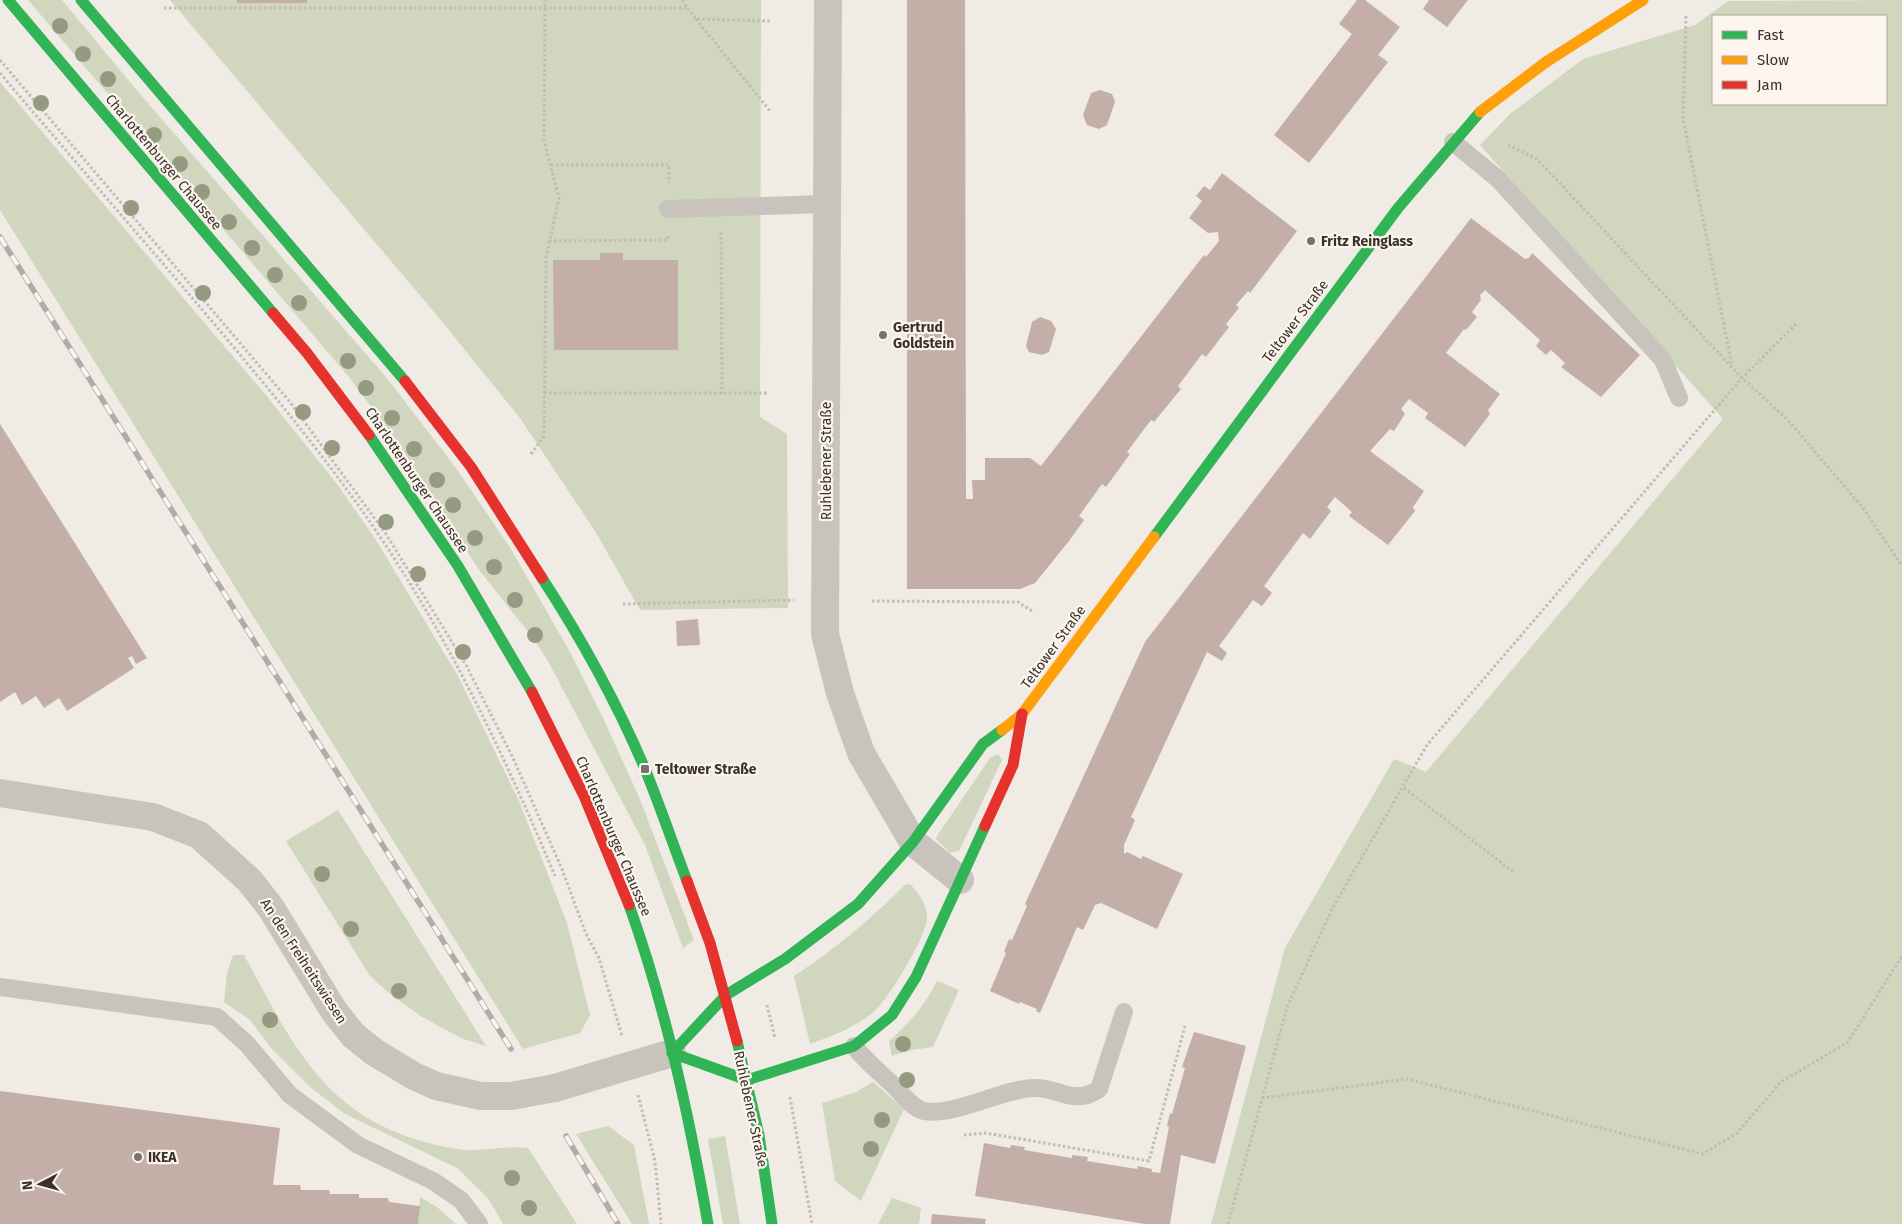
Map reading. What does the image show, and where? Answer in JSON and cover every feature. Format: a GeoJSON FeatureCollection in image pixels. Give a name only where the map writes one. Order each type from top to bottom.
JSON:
{"type":"FeatureCollection","features":[{"type":"Feature","properties":{"kind":"main road","name":"Charlottenburger Chaussee"},"geometry":{"type":"LineString","coordinates":[[8,0],[307,353],[393,467],[455,561],[494,624],[555,735],[607,851],[648,957],[672,1053]]}},
{"type":"Feature","properties":{"kind":"main road"},"geometry":{"type":"LineString","coordinates":[[80,0],[401,375],[472,467],[524,547],[563,610],[605,687],[644,769],[675,846],[726,995]]}},
{"type":"Feature","properties":{"kind":"main road","name":"Teltower Straße"},"geometry":{"type":"LineString","coordinates":[[672,1053],[726,995],[785,959],[858,904],[913,842],[983,744],[1022,714],[1398,208],[1474,116],[1546,62],[1643,0]]}},
{"type":"Feature","properties":{"kind":"main road","name":"Teltower Straße"},"geometry":{"type":"LineString","coordinates":[[747,1080],[854,1046],[892,1016],[914,982],[1013,766],[1022,714]]}},
{"type":"Feature","properties":{"kind":"main road","name":"Ruhlebener Straße"},"geometry":{"type":"LineString","coordinates":[[726,995],[759,1135],[772,1224]]}},
{"type":"Feature","properties":{"kind":"main road"},"geometry":{"type":"LineString","coordinates":[[672,1053],[747,1080]]}},
{"type":"Feature","properties":{"kind":"main road"},"geometry":{"type":"LineString","coordinates":[[672,1053],[693,1141],[708,1224]]}},
{"type":"Feature","properties":{"kind":"street","name":"Ruhlebener Straße"},"geometry":{"type":"LineString","coordinates":[[828,0],[825,634],[840,693],[861,753],[913,842],[960,880]]}},
{"type":"Feature","properties":{"kind":"street","name":"An den Freiheitswiesen"},"geometry":{"type":"LineString","coordinates":[[0,793],[153,817],[199,834],[249,880],[271,908],[334,1011],[354,1035],[374,1052],[414,1076],[436,1086],[481,1096],[511,1096],[555,1088],[672,1053]]}},
{"type":"Feature","properties":{"kind":"lane"},"geometry":{"type":"LineString","coordinates":[[1453,142],[1498,179],[1663,360],[1679,398]]}},
{"type":"Feature","properties":{"kind":"lane"},"geometry":{"type":"LineString","coordinates":[[668,209],[827,204]]}},
{"type":"Feature","properties":{"kind":"lane"},"geometry":{"type":"LineString","coordinates":[[0,987],[218,1017],[247,1044],[290,1095],[358,1145],[433,1181],[461,1200],[479,1224]]}},
{"type":"Feature","properties":{"kind":"lane"},"geometry":{"type":"LineString","coordinates":[[854,1046],[863,1059],[907,1100],[923,1110],[937,1111],[992,1098],[1013,1090],[1035,1087],[1080,1097],[1090,1095],[1099,1089],[1124,1012]]}},
{"type":"Feature","properties":{"kind":"path"},"geometry":{"type":"LineString","coordinates":[[531,454],[544,436],[546,258],[559,198],[544,140],[545,0]]}},
{"type":"Feature","properties":{"kind":"path"},"geometry":{"type":"LineString","coordinates":[[682,0],[770,111]]}},
{"type":"Feature","properties":{"kind":"path"},"geometry":{"type":"LineString","coordinates":[[164,8],[688,8]]}},
{"type":"Feature","properties":{"kind":"path"},"geometry":{"type":"LineString","coordinates":[[1686,16],[1682,118],[1732,368]]}},
{"type":"Feature","properties":{"kind":"path"},"geometry":{"type":"LineString","coordinates":[[696,18],[770,20]]}},
{"type":"Feature","properties":{"kind":"path"},"geometry":{"type":"LineString","coordinates":[[0,60],[290,402],[386,534],[453,642],[512,758],[562,870],[586,934],[599,958],[610,992]]}},
{"type":"Feature","properties":{"kind":"path"},"geometry":{"type":"LineString","coordinates":[[0,74],[290,412],[372,524],[425,612],[490,729],[520,792],[555,876]]}},
{"type":"Feature","properties":{"kind":"path"},"geometry":{"type":"LineString","coordinates":[[1508,145],[1537,159],[1732,368],[1788,420],[1863,508],[1902,566]]}},
{"type":"Feature","properties":{"kind":"path"},"geometry":{"type":"LineString","coordinates":[[549,241],[668,240],[669,165],[551,165]]}},
{"type":"Feature","properties":{"kind":"path"},"geometry":{"type":"LineString","coordinates":[[721,208],[722,394]]}},
{"type":"Feature","properties":{"kind":"path"},"geometry":{"type":"LineString","coordinates":[[1228,1224],[1287,1007],[1333,907],[1404,788],[1427,745],[1742,378],[1798,322]]}},
{"type":"Feature","properties":{"kind":"path"},"geometry":{"type":"LineString","coordinates":[[544,393],[770,393]]}},
{"type":"Feature","properties":{"kind":"path"},"geometry":{"type":"LineString","coordinates":[[623,604],[794,600]]}},
{"type":"Feature","properties":{"kind":"path"},"geometry":{"type":"LineString","coordinates":[[872,601],[1018,602],[1032,611]]}},
{"type":"Feature","properties":{"kind":"path"},"geometry":{"type":"LineString","coordinates":[[1404,788],[1515,873]]}},
{"type":"Feature","properties":{"kind":"path"},"geometry":{"type":"LineString","coordinates":[[1262,1098],[1407,1079],[1703,1154],[1737,1133],[1781,1082],[1848,1042],[1902,956]]}},
{"type":"Feature","properties":{"kind":"path"},"geometry":{"type":"LineString","coordinates":[[968,1135],[986,1132],[1149,1161],[1185,1026]]}},
{"type":"Feature","properties":{"kind":"path"},"geometry":{"type":"LineString","coordinates":[[795,1121],[812,1224]]}},
{"type":"Feature","properties":{"kind":"path"},"geometry":{"type":"LineString","coordinates":[[651,1142],[661,1224]]}},
{"type":"Feature","properties":{"kind":"green space"},"geometry":{"type":"Polygon","coordinates":[[[28,0],[62,0],[139,93],[386,377],[456,468],[511,549],[570,652],[604,720],[639,797],[694,940],[683,948],[645,845],[549,663],[534,639],[479,570],[400,446],[349,377],[28,0]]]}},
{"type":"Feature","properties":{"kind":"green space"},"geometry":{"type":"Polygon","coordinates":[[[170,0],[761,0],[760,417],[787,434],[788,608],[640,610],[595,531],[520,418],[440,319],[170,0]]]}},
{"type":"Feature","properties":{"kind":"green space"},"geometry":{"type":"Polygon","coordinates":[[[1902,0],[1902,1224],[1211,1224],[1285,948],[1394,759],[1426,772],[1723,419],[1480,145],[1510,114],[1583,59],[1695,25],[1728,1],[1902,0]]]}},
{"type":"Feature","properties":{"kind":"green space"},"geometry":{"type":"Polygon","coordinates":[[[0,82],[265,394],[337,484],[376,540],[458,676],[519,801],[567,923],[590,1015],[580,1033],[523,1049],[0,210],[0,82]]]}},
{"type":"Feature","properties":{"kind":"green space"},"geometry":{"type":"Polygon","coordinates":[[[998,754],[1002,760],[959,851],[950,853],[936,839],[937,836],[990,758],[998,754]]]}},
{"type":"Feature","properties":{"kind":"green space"},"geometry":{"type":"Polygon","coordinates":[[[338,810],[486,1046],[463,1039],[422,1017],[389,993],[370,976],[286,841],[338,810]]]}},
{"type":"Feature","properties":{"kind":"green space"},"geometry":{"type":"Polygon","coordinates":[[[906,884],[911,885],[920,896],[926,909],[927,918],[921,938],[906,967],[889,994],[868,1017],[810,1044],[794,976],[852,933],[906,884]]]}},
{"type":"Feature","properties":{"kind":"green space"},"geometry":{"type":"Polygon","coordinates":[[[233,955],[244,955],[302,1055],[324,1082],[348,1105],[378,1124],[413,1139],[464,1150],[510,1147],[528,1148],[577,1224],[503,1224],[488,1198],[457,1168],[345,1114],[310,1087],[272,1049],[250,1020],[224,1002],[227,973],[233,955]]]}},
{"type":"Feature","properties":{"kind":"green space"},"geometry":{"type":"Polygon","coordinates":[[[937,981],[959,990],[933,1047],[911,1050],[892,1056],[889,1041],[916,1014],[937,981]]]}},
{"type":"Feature","properties":{"kind":"green space"},"geometry":{"type":"Polygon","coordinates":[[[873,1082],[904,1109],[861,1201],[835,1181],[822,1103],[856,1092],[873,1082]]]}},
{"type":"Feature","properties":{"kind":"green space"},"geometry":{"type":"Polygon","coordinates":[[[608,1126],[634,1145],[649,1224],[632,1224],[576,1134],[608,1126]]]}},
{"type":"Feature","properties":{"kind":"green space"},"geometry":{"type":"Polygon","coordinates":[[[725,1136],[740,1224],[723,1224],[708,1139],[725,1136]]]}},
{"type":"Feature","properties":{"kind":"green space"},"geometry":{"type":"Polygon","coordinates":[[[420,1197],[437,1207],[456,1224],[418,1224],[420,1197]]]}},
{"type":"Feature","properties":{"kind":"green space"},"geometry":{"type":"Polygon","coordinates":[[[892,1198],[921,1208],[919,1224],[878,1224],[892,1198]]]}},
{"type":"Feature","properties":{"kind":"building"},"geometry":{"type":"Polygon","coordinates":[[[237,0],[307,0],[307,3],[237,3],[237,0]]]}},
{"type":"Feature","properties":{"kind":"building"},"geometry":{"type":"Polygon","coordinates":[[[907,0],[965,0],[966,499],[973,499],[972,480],[985,480],[985,458],[1030,458],[1041,466],[1204,255],[1206,257],[1219,241],[1218,232],[1208,233],[1189,218],[1202,201],[1196,196],[1204,186],[1210,190],[1222,173],[1297,231],[1250,293],[1248,291],[1236,305],[1239,308],[1226,324],[1229,327],[1206,357],[1202,354],[1178,386],[1181,389],[1154,422],[1151,420],[1127,452],[1130,454],[1106,487],[1102,484],[1079,516],[1084,520],[1069,541],[1035,583],[1020,589],[907,589],[907,0]]]}},
{"type":"Feature","properties":{"kind":"building"},"geometry":{"type":"Polygon","coordinates":[[[1357,0],[1365,0],[1400,27],[1378,55],[1388,62],[1309,163],[1274,135],[1352,34],[1339,24],[1357,0]]]}},
{"type":"Feature","properties":{"kind":"building"},"geometry":{"type":"Polygon","coordinates":[[[1429,0],[1468,0],[1447,27],[1423,9],[1429,0]]]}},
{"type":"Feature","properties":{"kind":"building"},"geometry":{"type":"Polygon","coordinates":[[[1100,90],[1112,94],[1115,102],[1107,125],[1099,129],[1087,125],[1083,115],[1091,93],[1100,90]]]}},
{"type":"Feature","properties":{"kind":"building"},"geometry":{"type":"Polygon","coordinates":[[[1471,218],[1525,259],[1529,258],[1532,253],[1640,355],[1601,397],[1561,367],[1565,363],[1551,350],[1546,355],[1536,346],[1540,340],[1485,290],[1480,295],[1481,300],[1472,312],[1477,317],[1466,330],[1464,329],[1446,353],[1500,394],[1488,410],[1490,414],[1465,447],[1425,418],[1428,413],[1409,399],[1401,409],[1405,414],[1394,431],[1390,429],[1370,451],[1424,491],[1413,507],[1415,511],[1388,545],[1349,516],[1352,512],[1335,497],[1327,507],[1331,511],[1310,539],[1303,533],[1264,586],[1272,593],[1262,606],[1253,600],[1219,646],[1227,653],[1222,661],[1207,652],[1131,817],[1135,820],[1124,845],[1124,854],[1127,852],[1141,859],[1143,856],[1183,874],[1157,929],[1101,903],[1095,905],[1083,930],[1077,927],[1040,1013],[1036,1011],[1037,1009],[1020,1002],[1019,1004],[990,991],[1006,953],[1004,952],[1009,939],[1012,940],[1027,906],[1025,904],[1145,642],[1471,218]]]}},
{"type":"Feature","properties":{"kind":"building"},"geometry":{"type":"Polygon","coordinates":[[[600,253],[623,253],[623,260],[678,260],[678,350],[554,350],[553,260],[600,260],[600,253]]]}},
{"type":"Feature","properties":{"kind":"building"},"geometry":{"type":"Polygon","coordinates":[[[1040,317],[1051,321],[1056,329],[1049,352],[1042,355],[1029,352],[1026,346],[1032,322],[1040,317]]]}},
{"type":"Feature","properties":{"kind":"building"},"geometry":{"type":"Polygon","coordinates":[[[0,424],[147,658],[136,664],[132,656],[128,658],[134,668],[67,711],[59,698],[44,708],[36,696],[22,705],[15,692],[0,702],[0,424]]]}},
{"type":"Feature","properties":{"kind":"building"},"geometry":{"type":"Polygon","coordinates":[[[698,619],[700,645],[677,646],[676,621],[698,619]]]}},
{"type":"Feature","properties":{"kind":"building"},"geometry":{"type":"Polygon","coordinates":[[[1194,1032],[1246,1046],[1215,1164],[1181,1155],[1170,1224],[1145,1224],[975,1196],[984,1143],[1010,1148],[1011,1145],[1025,1147],[1024,1150],[1072,1158],[1072,1155],[1088,1157],[1087,1161],[1137,1169],[1138,1166],[1160,1173],[1170,1113],[1172,1114],[1185,1068],[1182,1067],[1194,1032]]]}},
{"type":"Feature","properties":{"kind":"building","name":"IKEA"},"geometry":{"type":"Polygon","coordinates":[[[0,1091],[280,1128],[273,1185],[300,1185],[301,1190],[329,1190],[330,1194],[359,1194],[359,1198],[388,1198],[389,1202],[420,1206],[418,1224],[0,1224],[0,1091]]]}},
{"type":"Feature","properties":{"kind":"building"},"geometry":{"type":"Polygon","coordinates":[[[932,1214],[986,1219],[985,1224],[931,1224],[932,1214]]]}},
{"type":"Feature","properties":{"kind":"railway"},"geometry":{"type":"LineString","coordinates":[[0,237],[511,1049]]}},
{"type":"Feature","properties":{"kind":"railway"},"geometry":{"type":"LineString","coordinates":[[566,1136],[618,1224]]}},
{"type":"Feature","properties":{"kind":"traffic: fast"},"geometry":{"type":"LineString","coordinates":[[8,0],[273,313]]}},
{"type":"Feature","properties":{"kind":"traffic: fast"},"geometry":{"type":"LineString","coordinates":[[81,0],[405,381]]}},
{"type":"Feature","properties":{"kind":"traffic: fast"},"geometry":{"type":"LineString","coordinates":[[1154,537],[1398,208],[1480,112]]}},
{"type":"Feature","properties":{"kind":"traffic: fast"},"geometry":{"type":"LineString","coordinates":[[369,435],[458,566],[532,692]]}},
{"type":"Feature","properties":{"kind":"traffic: fast"},"geometry":{"type":"LineString","coordinates":[[542,578],[571,624],[623,720],[645,769],[687,881]]}},
{"type":"Feature","properties":{"kind":"traffic: fast"},"geometry":{"type":"LineString","coordinates":[[672,1053],[726,995],[785,959],[858,904],[913,842],[983,744],[1002,730]]}},
{"type":"Feature","properties":{"kind":"traffic: fast"},"geometry":{"type":"LineString","coordinates":[[672,1053],[747,1080],[854,1046],[892,1015],[916,977],[985,826]]}},
{"type":"Feature","properties":{"kind":"traffic: fast"},"geometry":{"type":"LineString","coordinates":[[629,905],[654,983],[675,1063],[693,1143],[708,1224]]}},
{"type":"Feature","properties":{"kind":"traffic: fast"},"geometry":{"type":"LineString","coordinates":[[737,1041],[759,1135],[772,1224]]}},
{"type":"Feature","properties":{"kind":"traffic: slow"},"geometry":{"type":"LineString","coordinates":[[1480,112],[1546,62],[1643,0]]}},
{"type":"Feature","properties":{"kind":"traffic: slow"},"geometry":{"type":"LineString","coordinates":[[1002,730],[1022,714],[1154,537]]}},
{"type":"Feature","properties":{"kind":"traffic: jam"},"geometry":{"type":"LineString","coordinates":[[273,313],[307,353],[369,435]]}},
{"type":"Feature","properties":{"kind":"traffic: jam"},"geometry":{"type":"LineString","coordinates":[[405,381],[471,467],[542,578]]}},
{"type":"Feature","properties":{"kind":"traffic: jam"},"geometry":{"type":"LineString","coordinates":[[532,692],[584,796],[629,905]]}},
{"type":"Feature","properties":{"kind":"traffic: jam"},"geometry":{"type":"LineString","coordinates":[[985,826],[1013,765],[1022,714]]}},
{"type":"Feature","properties":{"kind":"traffic: jam"},"geometry":{"type":"LineString","coordinates":[[687,881],[710,943],[737,1041]]}},
{"type":"Feature","properties":{"kind":"place","name":"Fritz Reinglass"},"geometry":{"type":"Point","coordinates":[1311,241]}},
{"type":"Feature","properties":{"kind":"place","name":"Gertrud Goldstein"},"geometry":{"type":"Point","coordinates":[883,335]}},
{"type":"Feature","properties":{"kind":"place","name":"Teltower Straße"},"geometry":{"type":"Point","coordinates":[645,769]}},
{"type":"Feature","properties":{"kind":"place","name":"IKEA"},"geometry":{"type":"Point","coordinates":[138,1157]}}]}
